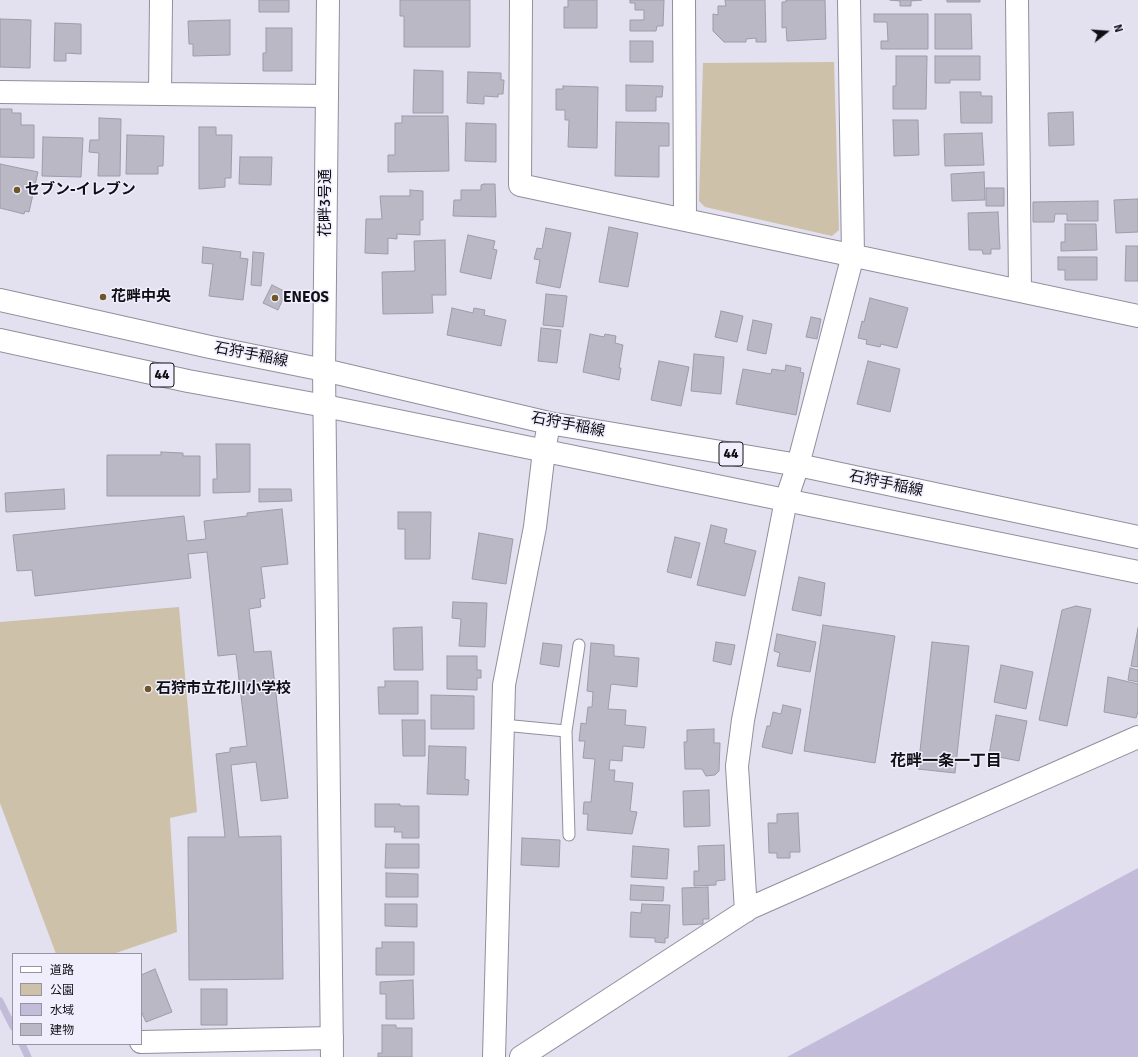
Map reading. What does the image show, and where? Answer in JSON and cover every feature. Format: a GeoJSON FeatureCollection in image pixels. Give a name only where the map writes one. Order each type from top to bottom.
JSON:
{"type":"FeatureCollection","features":[{"type":"Feature","properties":{"kind":"street"},"geometry":{"type":"LineString","coordinates":[[160,94],[161,0]]}},
{"type":"Feature","properties":{"kind":"street","name":"花畔3号通"},"geometry":{"type":"LineString","coordinates":[[328,0],[324,370],[332,1048]]}},
{"type":"Feature","properties":{"kind":"street"},"geometry":{"type":"LineString","coordinates":[[521,0],[520,184],[1138,316]]}},
{"type":"Feature","properties":{"kind":"street"},"geometry":{"type":"LineString","coordinates":[[684,0],[685,219]]}},
{"type":"Feature","properties":{"kind":"street"},"geometry":{"type":"LineString","coordinates":[[746,911],[737,766],[743,720],[786,500],[798,465],[853,255],[849,0]]}},
{"type":"Feature","properties":{"kind":"street"},"geometry":{"type":"LineString","coordinates":[[1017,0],[1020,291]]}},
{"type":"Feature","properties":{"kind":"street"},"geometry":{"type":"LineString","coordinates":[[0,92],[327,96]]}},
{"type":"Feature","properties":{"kind":"street","name":"石狩手稲線"},"geometry":{"type":"LineString","coordinates":[[0,300],[324,370],[549,423],[798,465],[1138,537]]}},
{"type":"Feature","properties":{"kind":"street","name":"石狩手稲線"},"geometry":{"type":"LineString","coordinates":[[0,340],[188,381],[325,406],[1138,572]]}},
{"type":"Feature","properties":{"kind":"street"},"geometry":{"type":"LineString","coordinates":[[494,1057],[504,685],[535,528],[544,451],[549,423]]}},
{"type":"Feature","properties":{"kind":"street"},"geometry":{"type":"LineString","coordinates":[[521,1057],[746,911],[1138,737]]}},
{"type":"Feature","properties":{"kind":"street"},"geometry":{"type":"LineString","coordinates":[[142,1042],[332,1048]]}},
{"type":"Feature","properties":{"kind":"lane"},"geometry":{"type":"LineString","coordinates":[[569,836],[566,731],[578,645]]}},
{"type":"Feature","properties":{"kind":"lane"},"geometry":{"type":"LineString","coordinates":[[503,725],[566,731]]}},
{"type":"Feature","properties":{"kind":"green space"},"geometry":{"type":"Polygon","coordinates":[[[834,62],[839,230],[832,236],[705,207],[699,201],[703,63],[834,62]]]}},
{"type":"Feature","properties":{"kind":"green space"},"geometry":{"type":"Polygon","coordinates":[[[179,607],[197,812],[170,818],[177,932],[116,953],[56,953],[0,803],[0,622],[179,607]]]}},
{"type":"Feature","properties":{"kind":"water"},"geometry":{"type":"Polygon","coordinates":[[[1138,868],[1138,1057],[787,1057],[1138,868]]]}},
{"type":"Feature","properties":{"kind":"building"},"geometry":{"type":"Polygon","coordinates":[[[259,0],[289,0],[289,12],[259,12],[259,0]]]}},
{"type":"Feature","properties":{"kind":"building"},"geometry":{"type":"Polygon","coordinates":[[[400,0],[470,0],[470,47],[404,47],[404,16],[400,16],[400,0]]]}},
{"type":"Feature","properties":{"kind":"building"},"geometry":{"type":"Polygon","coordinates":[[[568,0],[597,0],[597,28],[564,28],[564,7],[568,7],[568,0]]]}},
{"type":"Feature","properties":{"kind":"building"},"geometry":{"type":"Polygon","coordinates":[[[630,0],[664,0],[663,26],[657,26],[656,31],[630,31],[630,20],[644,20],[644,10],[635,10],[635,3],[630,3],[630,0]]]}},
{"type":"Feature","properties":{"kind":"building"},"geometry":{"type":"Polygon","coordinates":[[[725,0],[765,0],[766,42],[756,42],[756,38],[746,39],[746,42],[724,42],[713,31],[713,14],[718,15],[718,6],[726,6],[725,0]]]}},
{"type":"Feature","properties":{"kind":"building"},"geometry":{"type":"Polygon","coordinates":[[[786,0],[825,0],[826,39],[787,41],[786,27],[782,28],[782,2],[786,2],[786,0]]]}},
{"type":"Feature","properties":{"kind":"building"},"geometry":{"type":"Polygon","coordinates":[[[890,0],[922,0],[911,1],[911,6],[900,6],[900,1],[890,0]]]}},
{"type":"Feature","properties":{"kind":"building"},"geometry":{"type":"Polygon","coordinates":[[[947,0],[980,0],[980,2],[947,2],[947,0]]]}},
{"type":"Feature","properties":{"kind":"building"},"geometry":{"type":"Polygon","coordinates":[[[874,14],[928,14],[928,49],[881,49],[881,41],[888,41],[887,22],[874,22],[874,14]]]}},
{"type":"Feature","properties":{"kind":"building"},"geometry":{"type":"Polygon","coordinates":[[[935,14],[971,14],[972,49],[935,49],[935,14]]]}},
{"type":"Feature","properties":{"kind":"building"},"geometry":{"type":"Polygon","coordinates":[[[0,19],[31,20],[30,68],[0,67],[0,19]]]}},
{"type":"Feature","properties":{"kind":"building"},"geometry":{"type":"Polygon","coordinates":[[[230,20],[230,55],[193,56],[193,44],[189,44],[188,21],[230,20]]]}},
{"type":"Feature","properties":{"kind":"building"},"geometry":{"type":"Polygon","coordinates":[[[55,23],[81,24],[81,54],[66,53],[66,61],[54,61],[55,23]]]}},
{"type":"Feature","properties":{"kind":"building"},"geometry":{"type":"Polygon","coordinates":[[[266,28],[292,28],[292,71],[263,71],[263,53],[266,53],[266,28]]]}},
{"type":"Feature","properties":{"kind":"building"},"geometry":{"type":"Polygon","coordinates":[[[630,41],[653,41],[653,62],[630,62],[630,41]]]}},
{"type":"Feature","properties":{"kind":"building"},"geometry":{"type":"Polygon","coordinates":[[[896,56],[927,56],[926,109],[893,109],[893,86],[896,86],[896,56]]]}},
{"type":"Feature","properties":{"kind":"building"},"geometry":{"type":"Polygon","coordinates":[[[935,56],[980,56],[980,80],[950,80],[950,83],[935,83],[935,56]]]}},
{"type":"Feature","properties":{"kind":"building"},"geometry":{"type":"Polygon","coordinates":[[[414,70],[443,71],[443,113],[413,113],[414,70]]]}},
{"type":"Feature","properties":{"kind":"building"},"geometry":{"type":"Polygon","coordinates":[[[468,72],[501,73],[501,80],[504,80],[503,94],[498,94],[498,97],[484,96],[484,104],[467,103],[468,72]]]}},
{"type":"Feature","properties":{"kind":"building"},"geometry":{"type":"Polygon","coordinates":[[[626,85],[663,86],[662,97],[656,97],[656,111],[626,111],[626,85]]]}},
{"type":"Feature","properties":{"kind":"building"},"geometry":{"type":"Polygon","coordinates":[[[563,86],[598,87],[597,148],[568,147],[569,120],[565,120],[565,110],[556,110],[556,89],[563,89],[563,86]]]}},
{"type":"Feature","properties":{"kind":"building"},"geometry":{"type":"Polygon","coordinates":[[[960,92],[981,92],[981,96],[992,96],[992,123],[961,123],[960,92]]]}},
{"type":"Feature","properties":{"kind":"building"},"geometry":{"type":"Polygon","coordinates":[[[0,109],[12,109],[12,113],[21,113],[21,125],[34,125],[34,158],[0,157],[0,109]]]}},
{"type":"Feature","properties":{"kind":"building"},"geometry":{"type":"Polygon","coordinates":[[[1073,112],[1074,145],[1049,146],[1048,113],[1073,112]]]}},
{"type":"Feature","properties":{"kind":"building"},"geometry":{"type":"Polygon","coordinates":[[[402,116],[448,116],[449,171],[388,172],[388,155],[395,155],[395,123],[402,123],[402,116]]]}},
{"type":"Feature","properties":{"kind":"building"},"geometry":{"type":"Polygon","coordinates":[[[99,118],[121,119],[120,176],[98,176],[99,153],[89,152],[90,140],[99,140],[99,118]]]}},
{"type":"Feature","properties":{"kind":"building"},"geometry":{"type":"Polygon","coordinates":[[[893,120],[918,120],[919,155],[894,156],[893,120]]]}},
{"type":"Feature","properties":{"kind":"building"},"geometry":{"type":"Polygon","coordinates":[[[616,122],[669,123],[669,146],[659,146],[659,177],[615,176],[616,122]]]}},
{"type":"Feature","properties":{"kind":"building"},"geometry":{"type":"Polygon","coordinates":[[[466,123],[496,124],[496,162],[465,161],[466,123]]]}},
{"type":"Feature","properties":{"kind":"building"},"geometry":{"type":"Polygon","coordinates":[[[199,127],[216,127],[216,135],[232,135],[231,178],[225,178],[225,187],[199,189],[199,127]]]}},
{"type":"Feature","properties":{"kind":"building"},"geometry":{"type":"Polygon","coordinates":[[[982,133],[984,165],[945,166],[944,134],[982,133]]]}},
{"type":"Feature","properties":{"kind":"building"},"geometry":{"type":"Polygon","coordinates":[[[127,135],[164,136],[163,166],[158,166],[158,174],[126,174],[127,135]]]}},
{"type":"Feature","properties":{"kind":"building"},"geometry":{"type":"Polygon","coordinates":[[[43,137],[83,138],[81,177],[42,176],[43,137]]]}},
{"type":"Feature","properties":{"kind":"building"},"geometry":{"type":"Polygon","coordinates":[[[240,157],[272,157],[271,185],[239,184],[240,157]]]}},
{"type":"Feature","properties":{"kind":"building","name":"セブン-イレブン"},"geometry":{"type":"Polygon","coordinates":[[[0,164],[38,172],[29,212],[25,211],[24,214],[0,208],[0,164]]]}},
{"type":"Feature","properties":{"kind":"building"},"geometry":{"type":"Polygon","coordinates":[[[984,172],[985,200],[952,201],[951,174],[984,172]]]}},
{"type":"Feature","properties":{"kind":"building"},"geometry":{"type":"Polygon","coordinates":[[[495,184],[496,217],[453,216],[454,200],[461,200],[461,190],[481,190],[481,185],[495,184]]]}},
{"type":"Feature","properties":{"kind":"building"},"geometry":{"type":"Polygon","coordinates":[[[986,188],[1004,188],[1004,206],[986,206],[986,188]]]}},
{"type":"Feature","properties":{"kind":"building"},"geometry":{"type":"Polygon","coordinates":[[[410,190],[423,191],[423,220],[420,220],[420,235],[397,234],[397,239],[388,238],[388,254],[365,253],[366,219],[382,219],[380,196],[410,196],[410,190]]]}},
{"type":"Feature","properties":{"kind":"building"},"geometry":{"type":"Polygon","coordinates":[[[1138,199],[1138,232],[1116,233],[1114,200],[1138,199]]]}},
{"type":"Feature","properties":{"kind":"building"},"geometry":{"type":"Polygon","coordinates":[[[1098,201],[1098,221],[1067,221],[1067,214],[1055,214],[1054,222],[1033,222],[1033,202],[1098,201]]]}},
{"type":"Feature","properties":{"kind":"building"},"geometry":{"type":"Polygon","coordinates":[[[998,212],[1000,249],[991,249],[991,254],[983,254],[982,250],[969,250],[968,213],[998,212]]]}},
{"type":"Feature","properties":{"kind":"building"},"geometry":{"type":"Polygon","coordinates":[[[1065,224],[1096,224],[1097,250],[1061,251],[1061,242],[1065,242],[1065,224]]]}},
{"type":"Feature","properties":{"kind":"building"},"geometry":{"type":"Polygon","coordinates":[[[609,227],[638,233],[628,287],[599,282],[609,227]]]}},
{"type":"Feature","properties":{"kind":"building"},"geometry":{"type":"Polygon","coordinates":[[[546,228],[571,233],[560,288],[536,283],[540,260],[534,259],[537,248],[542,249],[546,228]]]}},
{"type":"Feature","properties":{"kind":"building"},"geometry":{"type":"Polygon","coordinates":[[[468,235],[495,241],[493,249],[497,250],[491,279],[460,272],[468,235]]]}},
{"type":"Feature","properties":{"kind":"building"},"geometry":{"type":"Polygon","coordinates":[[[445,240],[446,295],[432,295],[433,313],[383,314],[382,272],[415,271],[414,241],[445,240]]]}},
{"type":"Feature","properties":{"kind":"building"},"geometry":{"type":"Polygon","coordinates":[[[1126,246],[1138,246],[1138,281],[1125,281],[1126,246]]]}},
{"type":"Feature","properties":{"kind":"building"},"geometry":{"type":"Polygon","coordinates":[[[203,247],[241,252],[240,258],[248,259],[243,300],[209,296],[213,264],[202,263],[203,247]]]}},
{"type":"Feature","properties":{"kind":"building"},"geometry":{"type":"Polygon","coordinates":[[[253,252],[264,253],[261,286],[251,285],[253,252]]]}},
{"type":"Feature","properties":{"kind":"building"},"geometry":{"type":"Polygon","coordinates":[[[1058,257],[1097,257],[1097,280],[1065,280],[1065,270],[1058,270],[1058,257]]]}},
{"type":"Feature","properties":{"kind":"building"},"geometry":{"type":"Polygon","coordinates":[[[272,285],[286,292],[278,310],[263,303],[272,285]]]}},
{"type":"Feature","properties":{"kind":"building"},"geometry":{"type":"Polygon","coordinates":[[[546,294],[567,296],[563,327],[543,325],[546,294]]]}},
{"type":"Feature","properties":{"kind":"building"},"geometry":{"type":"Polygon","coordinates":[[[870,298],[908,308],[897,348],[881,344],[880,347],[866,344],[867,340],[858,338],[870,298]]]}},
{"type":"Feature","properties":{"kind":"building"},"geometry":{"type":"Polygon","coordinates":[[[452,308],[473,313],[474,308],[485,310],[484,315],[506,320],[501,346],[447,335],[452,308]]]}},
{"type":"Feature","properties":{"kind":"building"},"geometry":{"type":"Polygon","coordinates":[[[721,311],[743,316],[737,342],[715,337],[721,311]]]}},
{"type":"Feature","properties":{"kind":"building"},"geometry":{"type":"Polygon","coordinates":[[[811,317],[821,319],[817,339],[806,337],[811,317]]]}},
{"type":"Feature","properties":{"kind":"building"},"geometry":{"type":"Polygon","coordinates":[[[753,320],[772,324],[766,354],[747,350],[753,320]]]}},
{"type":"Feature","properties":{"kind":"building"},"geometry":{"type":"Polygon","coordinates":[[[541,328],[561,330],[557,363],[538,361],[541,328]]]}},
{"type":"Feature","properties":{"kind":"building"},"geometry":{"type":"Polygon","coordinates":[[[590,334],[604,337],[605,334],[616,336],[615,343],[623,345],[619,368],[621,368],[619,380],[583,372],[590,334]]]}},
{"type":"Feature","properties":{"kind":"building"},"geometry":{"type":"Polygon","coordinates":[[[694,354],[724,357],[721,394],[691,391],[694,354]]]}},
{"type":"Feature","properties":{"kind":"building"},"geometry":{"type":"Polygon","coordinates":[[[659,361],[689,367],[681,406],[651,400],[659,361]]]}},
{"type":"Feature","properties":{"kind":"building"},"geometry":{"type":"Polygon","coordinates":[[[868,361],[900,369],[890,412],[857,404],[868,361]]]}},
{"type":"Feature","properties":{"kind":"building"},"geometry":{"type":"Polygon","coordinates":[[[786,365],[801,368],[800,372],[804,373],[796,415],[736,404],[743,369],[771,374],[772,369],[785,371],[786,365]]]}},
{"type":"Feature","properties":{"kind":"building"},"geometry":{"type":"Polygon","coordinates":[[[216,444],[250,444],[250,492],[213,493],[213,479],[217,479],[216,444]]]}},
{"type":"Feature","properties":{"kind":"building"},"geometry":{"type":"Polygon","coordinates":[[[161,452],[183,453],[183,456],[200,456],[200,496],[107,496],[107,455],[161,455],[161,452]]]}},
{"type":"Feature","properties":{"kind":"building"},"geometry":{"type":"Polygon","coordinates":[[[64,489],[65,509],[6,512],[5,493],[64,489]]]}},
{"type":"Feature","properties":{"kind":"building"},"geometry":{"type":"Polygon","coordinates":[[[259,489],[291,489],[292,501],[259,502],[259,489]]]}},
{"type":"Feature","properties":{"kind":"building"},"geometry":{"type":"Polygon","coordinates":[[[282,509],[288,564],[261,567],[265,598],[260,599],[261,607],[249,609],[254,652],[271,651],[288,798],[261,801],[256,762],[231,765],[239,837],[281,836],[283,979],[189,980],[188,837],[225,837],[216,754],[230,752],[230,748],[247,746],[236,654],[218,656],[207,552],[188,554],[191,578],[35,596],[32,570],[17,571],[13,535],[184,516],[187,541],[206,539],[204,521],[247,516],[247,513],[282,509]]]}},
{"type":"Feature","properties":{"kind":"building"},"geometry":{"type":"Polygon","coordinates":[[[398,512],[431,512],[430,559],[405,559],[405,529],[398,529],[398,512]]]}},
{"type":"Feature","properties":{"kind":"building"},"geometry":{"type":"Polygon","coordinates":[[[711,525],[727,529],[724,543],[756,551],[745,596],[697,585],[711,525]]]}},
{"type":"Feature","properties":{"kind":"building"},"geometry":{"type":"Polygon","coordinates":[[[479,533],[513,539],[506,584],[472,579],[479,533]]]}},
{"type":"Feature","properties":{"kind":"building"},"geometry":{"type":"Polygon","coordinates":[[[675,537],[700,543],[691,578],[667,572],[675,537]]]}},
{"type":"Feature","properties":{"kind":"building"},"geometry":{"type":"Polygon","coordinates":[[[799,577],[825,583],[821,616],[792,610],[799,577]]]}},
{"type":"Feature","properties":{"kind":"building"},"geometry":{"type":"Polygon","coordinates":[[[453,602],[487,603],[485,647],[459,646],[461,619],[452,618],[453,602]]]}},
{"type":"Feature","properties":{"kind":"building"},"geometry":{"type":"Polygon","coordinates":[[[1076,606],[1091,609],[1067,726],[1039,720],[1062,610],[1076,606]]]}},
{"type":"Feature","properties":{"kind":"building"},"geometry":{"type":"Polygon","coordinates":[[[823,625],[895,636],[875,763],[804,751],[823,625]]]}},
{"type":"Feature","properties":{"kind":"building"},"geometry":{"type":"Polygon","coordinates":[[[422,627],[423,670],[394,670],[393,628],[422,627]]]}},
{"type":"Feature","properties":{"kind":"building"},"geometry":{"type":"Polygon","coordinates":[[[1138,628],[1138,667],[1131,666],[1138,628]]]}},
{"type":"Feature","properties":{"kind":"building"},"geometry":{"type":"Polygon","coordinates":[[[777,634],[816,642],[810,672],[777,666],[780,653],[774,651],[777,634]]]}},
{"type":"Feature","properties":{"kind":"building"},"geometry":{"type":"Polygon","coordinates":[[[716,642],[735,645],[731,665],[713,661],[716,642]]]}},
{"type":"Feature","properties":{"kind":"building"},"geometry":{"type":"Polygon","coordinates":[[[932,642],[969,646],[955,773],[918,769],[932,642]]]}},
{"type":"Feature","properties":{"kind":"building"},"geometry":{"type":"Polygon","coordinates":[[[543,643],[562,645],[559,667],[540,664],[543,643]]]}},
{"type":"Feature","properties":{"kind":"building"},"geometry":{"type":"Polygon","coordinates":[[[591,643],[614,645],[614,656],[639,658],[637,687],[611,684],[608,709],[626,710],[625,725],[646,727],[644,748],[623,746],[622,761],[610,760],[609,770],[615,770],[614,781],[633,783],[630,811],[637,812],[632,834],[587,830],[588,814],[583,814],[584,802],[591,802],[595,759],[583,758],[585,741],[579,741],[581,723],[586,724],[588,707],[592,707],[593,692],[587,691],[591,643]]]}},
{"type":"Feature","properties":{"kind":"building"},"geometry":{"type":"Polygon","coordinates":[[[447,656],[477,656],[477,670],[481,670],[481,678],[477,678],[477,690],[447,689],[447,656]]]}},
{"type":"Feature","properties":{"kind":"building"},"geometry":{"type":"Polygon","coordinates":[[[1001,665],[1033,672],[1026,709],[994,702],[1001,665]]]}},
{"type":"Feature","properties":{"kind":"building"},"geometry":{"type":"Polygon","coordinates":[[[1130,668],[1138,670],[1138,682],[1128,680],[1130,668]]]}},
{"type":"Feature","properties":{"kind":"building"},"geometry":{"type":"Polygon","coordinates":[[[1108,677],[1138,684],[1138,712],[1136,718],[1104,712],[1108,677]]]}},
{"type":"Feature","properties":{"kind":"building"},"geometry":{"type":"Polygon","coordinates":[[[385,681],[418,681],[418,714],[379,714],[378,687],[385,687],[385,681]]]}},
{"type":"Feature","properties":{"kind":"building"},"geometry":{"type":"Polygon","coordinates":[[[431,695],[474,696],[474,729],[431,729],[431,695]]]}},
{"type":"Feature","properties":{"kind":"building"},"geometry":{"type":"Polygon","coordinates":[[[783,705],[801,709],[792,754],[762,747],[767,726],[770,726],[773,712],[781,714],[783,705]]]}},
{"type":"Feature","properties":{"kind":"building"},"geometry":{"type":"Polygon","coordinates":[[[996,715],[1027,721],[1019,761],[989,755],[996,715]]]}},
{"type":"Feature","properties":{"kind":"building"},"geometry":{"type":"Polygon","coordinates":[[[402,720],[425,720],[425,756],[403,756],[402,720]]]}},
{"type":"Feature","properties":{"kind":"building"},"geometry":{"type":"Polygon","coordinates":[[[714,729],[714,743],[720,743],[719,771],[715,775],[706,776],[702,769],[685,769],[684,742],[687,742],[687,730],[714,729]]]}},
{"type":"Feature","properties":{"kind":"building"},"geometry":{"type":"Polygon","coordinates":[[[429,746],[466,747],[465,779],[469,780],[468,795],[427,794],[429,746]]]}},
{"type":"Feature","properties":{"kind":"building"},"geometry":{"type":"Polygon","coordinates":[[[709,790],[710,826],[684,827],[683,791],[709,790]]]}},
{"type":"Feature","properties":{"kind":"building"},"geometry":{"type":"Polygon","coordinates":[[[375,804],[419,806],[419,838],[402,838],[402,832],[394,832],[395,827],[375,827],[375,804]]]}},
{"type":"Feature","properties":{"kind":"building"},"geometry":{"type":"Polygon","coordinates":[[[798,813],[800,852],[790,852],[790,858],[777,858],[777,853],[769,853],[768,823],[777,823],[777,814],[798,813]]]}},
{"type":"Feature","properties":{"kind":"building"},"geometry":{"type":"Polygon","coordinates":[[[522,838],[560,840],[559,867],[521,865],[522,838]]]}},
{"type":"Feature","properties":{"kind":"building"},"geometry":{"type":"Polygon","coordinates":[[[386,844],[419,844],[419,868],[385,868],[386,844]]]}},
{"type":"Feature","properties":{"kind":"building"},"geometry":{"type":"Polygon","coordinates":[[[724,845],[725,880],[716,881],[716,885],[694,886],[694,871],[699,871],[698,846],[724,845]]]}},
{"type":"Feature","properties":{"kind":"building"},"geometry":{"type":"Polygon","coordinates":[[[633,846],[669,849],[667,879],[631,877],[633,846]]]}},
{"type":"Feature","properties":{"kind":"building"},"geometry":{"type":"Polygon","coordinates":[[[386,873],[418,874],[418,897],[386,897],[386,873]]]}},
{"type":"Feature","properties":{"kind":"building"},"geometry":{"type":"Polygon","coordinates":[[[631,885],[664,887],[663,901],[630,900],[631,885]]]}},
{"type":"Feature","properties":{"kind":"building"},"geometry":{"type":"Polygon","coordinates":[[[708,887],[709,919],[703,919],[703,924],[683,925],[682,888],[708,887]]]}},
{"type":"Feature","properties":{"kind":"building"},"geometry":{"type":"Polygon","coordinates":[[[385,904],[417,904],[417,927],[385,926],[385,904]]]}},
{"type":"Feature","properties":{"kind":"building"},"geometry":{"type":"Polygon","coordinates":[[[642,904],[670,905],[668,938],[665,938],[665,943],[655,942],[655,938],[630,937],[631,912],[641,913],[642,904]]]}},
{"type":"Feature","properties":{"kind":"building"},"geometry":{"type":"Polygon","coordinates":[[[382,942],[414,942],[414,975],[376,975],[376,948],[382,948],[382,942]]]}},
{"type":"Feature","properties":{"kind":"building"},"geometry":{"type":"Polygon","coordinates":[[[155,969],[172,1012],[146,1022],[142,1013],[142,975],[155,969]]]}},
{"type":"Feature","properties":{"kind":"building"},"geometry":{"type":"Polygon","coordinates":[[[413,980],[414,1019],[386,1019],[386,994],[380,994],[380,982],[413,980]]]}},
{"type":"Feature","properties":{"kind":"building"},"geometry":{"type":"Polygon","coordinates":[[[201,989],[227,989],[227,1025],[201,1025],[201,989]]]}},
{"type":"Feature","properties":{"kind":"building"},"geometry":{"type":"Polygon","coordinates":[[[382,1025],[396,1025],[396,1028],[412,1028],[412,1057],[378,1057],[378,1053],[382,1053],[382,1025]]]}},
{"type":"Feature","properties":{"kind":"waterway"},"geometry":{"type":"LineString","coordinates":[[0,1001],[12,1025]]}},
{"type":"Feature","properties":{"kind":"waterway"},"geometry":{"type":"LineString","coordinates":[[22,1045],[28,1057]]}},
{"type":"Feature","properties":{"kind":"place","name":"セブン-イレブン"},"geometry":{"type":"Point","coordinates":[17,190]}},
{"type":"Feature","properties":{"kind":"place","name":"花畔中央"},"geometry":{"type":"Point","coordinates":[103,297]}},
{"type":"Feature","properties":{"kind":"place","name":"ENEOS"},"geometry":{"type":"Point","coordinates":[275,298]}},
{"type":"Feature","properties":{"kind":"place","name":"石狩市立花川小学校"},"geometry":{"type":"Point","coordinates":[148,689]}},
{"type":"Feature","properties":{"kind":"district","name":"花畔一条一丁目"},"geometry":{"type":"Point","coordinates":[946,762]}}]}
